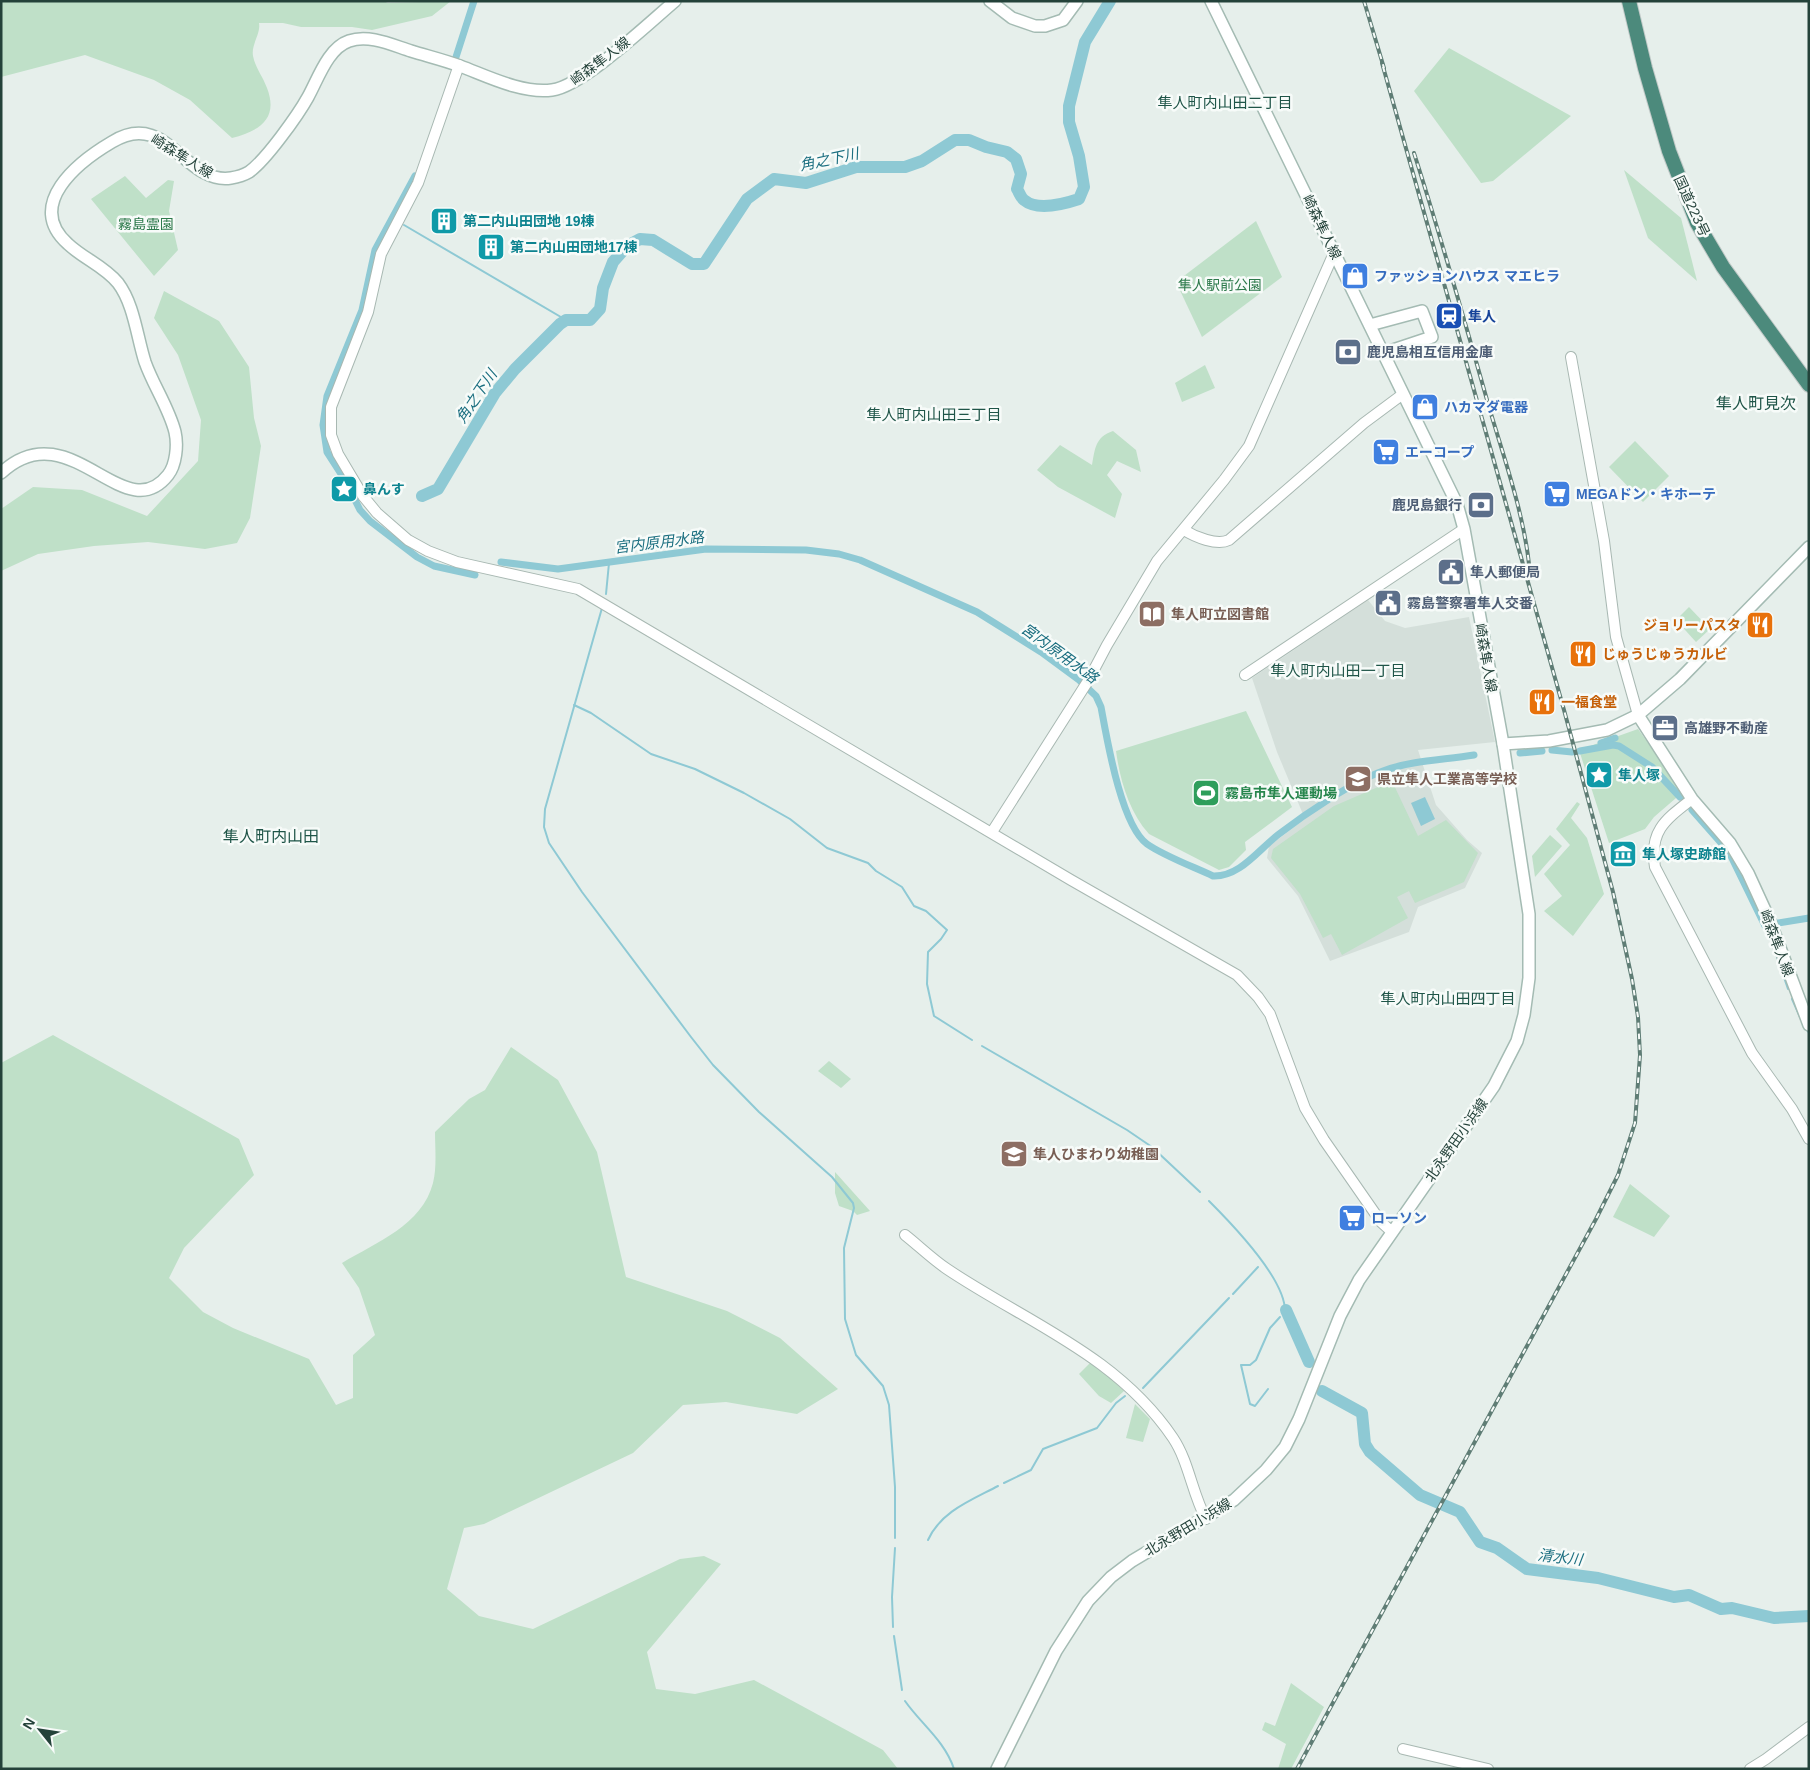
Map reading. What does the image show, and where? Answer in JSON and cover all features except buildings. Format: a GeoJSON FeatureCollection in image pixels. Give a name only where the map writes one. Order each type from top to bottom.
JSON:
{"type":"FeatureCollection","features":[{"type":"Feature","properties":{"kind":"highway","name":"国道223号"},"geometry":{"type":"LineString","coordinates":[[1629,1],[1645,68],[1669,151],[1697,223],[1722,267],[1809,385]]}},
{"type":"Feature","properties":{"kind":"main road","name":"崎森隼人線"},"geometry":{"type":"LineString","coordinates":[[1,473],[18,460],[33,455],[56,454],[72,458],[111,482],[137,490],[149,488],[160,483],[170,473],[173,465],[175,432],[146,364],[120,287],[108,272],[68,245],[58,233],[52,220],[51,205],[55,195],[72,173],[111,142],[128,135],[141,133],[161,140],[206,174],[213,177],[234,178],[248,172],[262,159],[306,101],[330,58],[343,44],[350,40],[366,38],[459,65],[525,88],[547,91],[560,89],[587,74],[675,1]]}},
{"type":"Feature","properties":{"kind":"main road"},"geometry":{"type":"LineString","coordinates":[[990,1],[1012,18],[1034,26],[1045,26],[1063,20],[1077,1]]}},
{"type":"Feature","properties":{"kind":"main road","name":"崎森隼人線"},"geometry":{"type":"LineString","coordinates":[[1211,1],[1243,62],[1456,504],[1464,529],[1503,744]]}},
{"type":"Feature","properties":{"kind":"main road"},"geometry":{"type":"LineString","coordinates":[[1370,325],[1422,311],[1432,337],[1384,353]]}},
{"type":"Feature","properties":{"kind":"main road"},"geometry":{"type":"LineString","coordinates":[[1503,744],[1549,741],[1607,730],[1638,715],[1680,679],[1809,547]]}},
{"type":"Feature","properties":{"kind":"main road","name":"崎森隼人線"},"geometry":{"type":"LineString","coordinates":[[1638,715],[1692,799],[1730,843],[1748,873],[1770,921],[1809,1026]]}},
{"type":"Feature","properties":{"kind":"main road","name":"北永野田小浜線"},"geometry":{"type":"LineString","coordinates":[[997,1769],[1056,1651],[1088,1601],[1111,1577],[1132,1561],[1206,1518],[1245,1491],[1285,1447],[1299,1419],[1349,1297],[1391,1231],[1494,1086],[1517,1041],[1524,1015],[1529,978],[1529,914],[1503,744]]}},
{"type":"Feature","properties":{"kind":"street"},"geometry":{"type":"LineString","coordinates":[[459,65],[418,183],[382,254],[368,312],[331,407],[330,419],[334,444],[363,496],[395,531],[428,551],[457,562],[578,589],[992,832],[1070,880],[1237,975],[1258,997],[1270,1014],[1305,1108],[1324,1140],[1381,1222],[1391,1231]]}},
{"type":"Feature","properties":{"kind":"street"},"geometry":{"type":"LineString","coordinates":[[992,832],[1085,686],[1157,561],[1167,547],[1184,530],[1249,446],[1334,253]]}},
{"type":"Feature","properties":{"kind":"street"},"geometry":{"type":"LineString","coordinates":[[1571,357],[1604,541],[1616,637],[1638,715]]}},
{"type":"Feature","properties":{"kind":"street"},"geometry":{"type":"LineString","coordinates":[[1184,530],[1191,535],[1220,542],[1229,540],[1364,423],[1403,394]]}},
{"type":"Feature","properties":{"kind":"street"},"geometry":{"type":"LineString","coordinates":[[1245,675],[1464,529]]}},
{"type":"Feature","properties":{"kind":"street"},"geometry":{"type":"LineString","coordinates":[[1692,799],[1670,816],[1659,829],[1654,839],[1652,853],[1654,868],[1752,1054],[1792,1108],[1809,1139]]}},
{"type":"Feature","properties":{"kind":"street"},"geometry":{"type":"LineString","coordinates":[[905,1235],[946,1268],[1088,1353],[1134,1393],[1174,1439],[1188,1469],[1206,1518]]}},
{"type":"Feature","properties":{"kind":"street"},"geometry":{"type":"LineString","coordinates":[[1750,1769],[1809,1727]]}},
{"type":"Feature","properties":{"kind":"street"},"geometry":{"type":"LineString","coordinates":[[1403,1750],[1488,1769]]}},
{"type":"Feature","properties":{"kind":"shaded area","name":"県立隼人工業高等学校"},"geometry":{"type":"Polygon","coordinates":[[[1368,600],[1385,621],[1405,628],[1469,617],[1495,742],[1418,750],[1436,805],[1467,840],[1482,853],[1465,888],[1418,907],[1409,932],[1330,961],[1298,896],[1267,858],[1269,846],[1305,819],[1277,752],[1252,678],[1368,600]]]}},
{"type":"Feature","properties":{"kind":"green space"},"geometry":{"type":"Polygon","coordinates":[[[1,1],[383,1],[388,3],[451,1],[432,16],[372,30],[352,27],[301,27],[283,23],[259,23],[259,31],[253,47],[253,56],[267,88],[270,108],[268,116],[258,127],[251,132],[232,138],[190,100],[154,80],[85,55],[1,77],[1,1]]]}},
{"type":"Feature","properties":{"kind":"green space"},"geometry":{"type":"Polygon","coordinates":[[[1449,48],[1571,116],[1493,181],[1481,183],[1414,91],[1449,48]]]}},
{"type":"Feature","properties":{"kind":"green space"},"geometry":{"type":"Polygon","coordinates":[[[1624,170],[1681,218],[1697,281],[1648,238],[1624,170]]]}},
{"type":"Feature","properties":{"kind":"green space","name":"霧島霊園"},"geometry":{"type":"Polygon","coordinates":[[[125,176],[146,198],[168,180],[174,181],[169,211],[178,250],[154,276],[91,199],[125,176]]]}},
{"type":"Feature","properties":{"kind":"green space","name":"隼人駅前公園"},"geometry":{"type":"Polygon","coordinates":[[[1256,221],[1282,277],[1202,337],[1176,282],[1256,221]]]}},
{"type":"Feature","properties":{"kind":"green space"},"geometry":{"type":"Polygon","coordinates":[[[164,291],[219,321],[249,367],[254,418],[261,446],[250,518],[237,543],[205,549],[148,542],[94,546],[38,554],[1,571],[1,509],[33,487],[82,490],[147,516],[198,461],[201,420],[178,355],[154,318],[164,291]]]}},
{"type":"Feature","properties":{"kind":"green space"},"geometry":{"type":"Polygon","coordinates":[[[1205,365],[1215,388],[1182,402],[1175,383],[1205,365]]]}},
{"type":"Feature","properties":{"kind":"green space"},"geometry":{"type":"Polygon","coordinates":[[[1113,431],[1136,450],[1141,472],[1117,461],[1107,475],[1122,494],[1115,518],[1058,487],[1037,470],[1060,445],[1092,465],[1099,440],[1113,431]]]}},
{"type":"Feature","properties":{"kind":"green space"},"geometry":{"type":"Polygon","coordinates":[[[1635,441],[1669,476],[1643,502],[1609,467],[1635,441]]]}},
{"type":"Feature","properties":{"kind":"green space"},"geometry":{"type":"Polygon","coordinates":[[[1689,607],[1710,629],[1696,642],[1676,620],[1689,607]]]}},
{"type":"Feature","properties":{"kind":"green space","name":"霧島市隼人運動場"},"geometry":{"type":"Polygon","coordinates":[[[1246,711],[1292,807],[1245,842],[1246,850],[1229,867],[1219,870],[1149,834],[1136,816],[1126,795],[1116,751],[1246,711]]]}},
{"type":"Feature","properties":{"kind":"green space"},"geometry":{"type":"Polygon","coordinates":[[[1638,729],[1683,792],[1654,817],[1645,829],[1609,843],[1579,750],[1638,729]]]}},
{"type":"Feature","properties":{"kind":"green space"},"geometry":{"type":"Polygon","coordinates":[[[1392,781],[1418,836],[1446,820],[1478,853],[1464,882],[1415,903],[1409,891],[1397,897],[1408,918],[1342,955],[1331,934],[1323,938],[1300,894],[1271,858],[1273,849],[1334,806],[1392,781]]]}},
{"type":"Feature","properties":{"kind":"green space"},"geometry":{"type":"Polygon","coordinates":[[[1577,802],[1580,804],[1571,818],[1587,838],[1604,894],[1573,936],[1544,911],[1562,896],[1544,874],[1570,845],[1556,829],[1577,802]]]}},
{"type":"Feature","properties":{"kind":"green space"},"geometry":{"type":"Polygon","coordinates":[[[1550,835],[1562,846],[1535,877],[1532,856],[1550,835]]]}},
{"type":"Feature","properties":{"kind":"green space"},"geometry":{"type":"Polygon","coordinates":[[[53,1035],[239,1139],[254,1175],[184,1248],[169,1278],[203,1312],[233,1328],[309,1359],[336,1405],[353,1398],[353,1355],[375,1335],[359,1288],[342,1263],[397,1231],[419,1210],[427,1198],[433,1183],[435,1132],[469,1099],[485,1090],[511,1047],[558,1080],[597,1152],[626,1277],[727,1311],[780,1338],[838,1389],[797,1414],[726,1402],[683,1405],[633,1453],[484,1524],[464,1528],[447,1589],[479,1616],[533,1629],[680,1559],[704,1556],[721,1564],[647,1652],[656,1689],[695,1694],[754,1680],[883,1750],[898,1769],[1,1769],[1,1063],[53,1035]]]}},
{"type":"Feature","properties":{"kind":"green space"},"geometry":{"type":"Polygon","coordinates":[[[829,1061],[851,1079],[841,1088],[818,1071],[829,1061]]]}},
{"type":"Feature","properties":{"kind":"green space"},"geometry":{"type":"Polygon","coordinates":[[[835,1172],[870,1211],[857,1215],[853,1211],[839,1206],[835,1193],[835,1172]]]}},
{"type":"Feature","properties":{"kind":"green space"},"geometry":{"type":"Polygon","coordinates":[[[1630,1184],[1670,1216],[1654,1237],[1613,1217],[1630,1184]]]}},
{"type":"Feature","properties":{"kind":"green space"},"geometry":{"type":"Polygon","coordinates":[[[1092,1361],[1124,1391],[1111,1403],[1099,1396],[1079,1374],[1092,1361]]]}},
{"type":"Feature","properties":{"kind":"green space"},"geometry":{"type":"Polygon","coordinates":[[[1135,1404],[1150,1419],[1143,1442],[1126,1438],[1135,1404]]]}},
{"type":"Feature","properties":{"kind":"green space"},"geometry":{"type":"Polygon","coordinates":[[[1291,1683],[1324,1707],[1291,1769],[1278,1769],[1286,1744],[1262,1730],[1265,1722],[1275,1726],[1291,1683]]]}},
{"type":"Feature","properties":{"kind":"water"},"geometry":{"type":"Polygon","coordinates":[[[1425,797],[1435,819],[1421,826],[1411,803],[1425,797]]]}},
{"type":"Feature","properties":{"kind":"waterway","name":"宮内原用水路"},"geometry":{"type":"LineString","coordinates":[[456,57],[474,1]]}},
{"type":"Feature","properties":{"kind":"waterway","name":"角之下川"},"geometry":{"type":"LineString","coordinates":[[422,496],[438,489],[495,393],[515,369],[560,324],[566,320],[590,320],[600,309],[603,288],[613,262],[627,246],[640,239],[653,240],[692,264],[704,264],[747,199],[774,179],[806,183],[856,167],[905,167],[922,161],[955,140],[969,140],[986,147],[1007,152],[1016,159],[1021,174],[1017,189],[1023,199],[1029,203],[1051,206],[1079,199],[1084,187],[1079,156],[1069,122],[1069,106],[1085,42],[1110,1]]}},
{"type":"Feature","properties":{"kind":"waterway","name":"宮内原用水路"},"geometry":{"type":"LineString","coordinates":[[415,176],[375,250],[362,310],[327,396],[323,425],[327,452],[345,480],[360,510],[370,521],[417,557],[434,566],[475,575]]}},
{"type":"Feature","properties":{"kind":"waterway"},"geometry":{"type":"LineString","coordinates":[[404,225],[566,320]]}},
{"type":"Feature","properties":{"kind":"waterway","name":"宮内原用水路"},"geometry":{"type":"LineString","coordinates":[[501,562],[558,569],[706,549],[806,550],[839,554],[860,560],[977,612],[1041,652],[1079,680],[1096,696],[1101,707],[1116,780],[1130,819],[1138,834],[1147,844],[1170,857],[1213,876],[1223,875],[1240,867],[1302,817],[1343,790],[1371,776],[1394,767],[1474,755]]}},
{"type":"Feature","properties":{"kind":"waterway"},"geometry":{"type":"LineString","coordinates":[[606,594],[609,563]]}},
{"type":"Feature","properties":{"kind":"waterway"},"geometry":{"type":"LineString","coordinates":[[602,608],[545,809],[544,827],[549,843],[582,892],[713,1065],[759,1112],[832,1177],[853,1203],[854,1208],[844,1248],[845,1319],[856,1355],[883,1386],[889,1405],[895,1487],[895,1538]]}},
{"type":"Feature","properties":{"kind":"waterway"},"geometry":{"type":"LineString","coordinates":[[574,705],[591,713],[651,754],[695,769],[744,793],[790,819],[827,848],[868,863],[876,871],[902,887],[914,906],[926,911],[947,930],[928,952],[927,984],[934,1016],[972,1040]]}},
{"type":"Feature","properties":{"kind":"waterway","name":"宮内原用水路"},"geometry":{"type":"LineString","coordinates":[[1601,743],[1615,738]]}},
{"type":"Feature","properties":{"kind":"waterway","name":"宮内原用水路"},"geometry":{"type":"LineString","coordinates":[[1580,751],[1613,745],[1619,746],[1652,767],[1680,797]]}},
{"type":"Feature","properties":{"kind":"waterway","name":"宮内原用水路"},"geometry":{"type":"LineString","coordinates":[[1552,750],[1572,752]]}},
{"type":"Feature","properties":{"kind":"waterway","name":"宮内原用水路"},"geometry":{"type":"LineString","coordinates":[[1520,753],[1542,751]]}},
{"type":"Feature","properties":{"kind":"waterway","name":"宮内原用水路"},"geometry":{"type":"LineString","coordinates":[[1692,810],[1729,852],[1766,928]]}},
{"type":"Feature","properties":{"kind":"waterway","name":"宮内原用水路"},"geometry":{"type":"LineString","coordinates":[[1778,923],[1809,918]]}},
{"type":"Feature","properties":{"kind":"waterway"},"geometry":{"type":"LineString","coordinates":[[1766,928],[1774,948]]}},
{"type":"Feature","properties":{"kind":"waterway"},"geometry":{"type":"LineString","coordinates":[[1776,954],[1788,989]]}},
{"type":"Feature","properties":{"kind":"waterway"},"geometry":{"type":"LineString","coordinates":[[1792,999],[1800,1017]]}},
{"type":"Feature","properties":{"kind":"waterway"},"geometry":{"type":"LineString","coordinates":[[1806,1028],[1809,1033]]}},
{"type":"Feature","properties":{"kind":"waterway"},"geometry":{"type":"LineString","coordinates":[[982,1046],[1127,1130],[1152,1147],[1200,1192]]}},
{"type":"Feature","properties":{"kind":"waterway"},"geometry":{"type":"LineString","coordinates":[[1209,1201],[1256,1252],[1276,1283],[1283,1298],[1285,1311]]}},
{"type":"Feature","properties":{"kind":"waterway"},"geometry":{"type":"LineString","coordinates":[[1233,1294],[1258,1267]]}},
{"type":"Feature","properties":{"kind":"waterway"},"geometry":{"type":"LineString","coordinates":[[1143,1388],[1229,1298]]}},
{"type":"Feature","properties":{"kind":"waterway","name":"清水川"},"geometry":{"type":"LineString","coordinates":[[1286,1310],[1309,1362]]}},
{"type":"Feature","properties":{"kind":"waterway"},"geometry":{"type":"LineString","coordinates":[[1268,1389],[1255,1406],[1250,1404],[1241,1365],[1250,1365],[1256,1360],[1270,1328],[1280,1317]]}},
{"type":"Feature","properties":{"kind":"waterway","name":"清水川"},"geometry":{"type":"LineString","coordinates":[[1322,1391],[1362,1413],[1365,1444],[1370,1452],[1420,1495],[1460,1512],[1480,1542],[1497,1548],[1527,1569],[1598,1578],[1674,1597],[1689,1595],[1721,1609],[1732,1608],[1774,1618],[1809,1616]]}},
{"type":"Feature","properties":{"kind":"waterway"},"geometry":{"type":"LineString","coordinates":[[1004,1483],[1031,1470],[1043,1449],[1097,1428],[1116,1403],[1125,1396]]}},
{"type":"Feature","properties":{"kind":"waterway"},"geometry":{"type":"LineString","coordinates":[[928,1540],[941,1521],[958,1507],[998,1486]]}},
{"type":"Feature","properties":{"kind":"waterway"},"geometry":{"type":"LineString","coordinates":[[893,1627],[892,1597],[895,1548]]}},
{"type":"Feature","properties":{"kind":"waterway"},"geometry":{"type":"LineString","coordinates":[[894,1636],[902,1690]]}},
{"type":"Feature","properties":{"kind":"waterway"},"geometry":{"type":"LineString","coordinates":[[905,1701],[939,1741],[954,1769]]}},
{"type":"Feature","properties":{"kind":"railway"},"geometry":{"type":"LineString","coordinates":[[1364,1],[1384,68]]}},
{"type":"Feature","properties":{"kind":"railway"},"geometry":{"type":"LineString","coordinates":[[1297,1769],[1596,1219],[1618,1175],[1635,1123],[1640,1055],[1638,1017],[1632,979],[1613,892],[1564,710],[1382,63]]}},
{"type":"Feature","properties":{"kind":"railway"},"geometry":{"type":"LineString","coordinates":[[1414,153],[1512,485],[1522,524],[1529,564]]}},
{"type":"Feature","properties":{"kind":"place","name":"第二内山田団地 19棟"},"geometry":{"type":"Point","coordinates":[444,221]}},
{"type":"Feature","properties":{"kind":"place","name":"第二内山田団地17棟"},"geometry":{"type":"Point","coordinates":[491,247]}},
{"type":"Feature","properties":{"kind":"place","name":"ファッションハウス マエヒラ"},"geometry":{"type":"Point","coordinates":[1355,276]}},
{"type":"Feature","properties":{"kind":"place","name":"隼人"},"geometry":{"type":"Point","coordinates":[1449,316]}},
{"type":"Feature","properties":{"kind":"place","name":"鹿児島相互信用金庫"},"geometry":{"type":"Point","coordinates":[1348,352]}},
{"type":"Feature","properties":{"kind":"place","name":"ハカマダ電器"},"geometry":{"type":"Point","coordinates":[1425,407]}},
{"type":"Feature","properties":{"kind":"place","name":"エーコープ"},"geometry":{"type":"Point","coordinates":[1386,452]}},
{"type":"Feature","properties":{"kind":"place","name":"鼻んす"},"geometry":{"type":"Point","coordinates":[344,489]}},
{"type":"Feature","properties":{"kind":"place","name":"MEGAドン・キホーテ"},"geometry":{"type":"Point","coordinates":[1557,494]}},
{"type":"Feature","properties":{"kind":"place","name":"鹿児島銀行"},"geometry":{"type":"Point","coordinates":[1481,505]}},
{"type":"Feature","properties":{"kind":"place","name":"隼人郵便局"},"geometry":{"type":"Point","coordinates":[1451,572]}},
{"type":"Feature","properties":{"kind":"place","name":"霧島警察署隼人交番"},"geometry":{"type":"Point","coordinates":[1388,603]}},
{"type":"Feature","properties":{"kind":"place","name":"隼人町立図書館"},"geometry":{"type":"Point","coordinates":[1152,614]}},
{"type":"Feature","properties":{"kind":"place","name":"ジョリーパスタ"},"geometry":{"type":"Point","coordinates":[1760,625]}},
{"type":"Feature","properties":{"kind":"place","name":"じゅうじゅうカルビ"},"geometry":{"type":"Point","coordinates":[1583,654]}},
{"type":"Feature","properties":{"kind":"place","name":"一福食堂"},"geometry":{"type":"Point","coordinates":[1542,702]}},
{"type":"Feature","properties":{"kind":"place","name":"高雄野不動産"},"geometry":{"type":"Point","coordinates":[1665,728]}},
{"type":"Feature","properties":{"kind":"place","name":"隼人塚"},"geometry":{"type":"Point","coordinates":[1599,775]}},
{"type":"Feature","properties":{"kind":"place","name":"県立隼人工業高等学校"},"geometry":{"type":"Point","coordinates":[1358,779]}},
{"type":"Feature","properties":{"kind":"place","name":"霧島市隼人運動場"},"geometry":{"type":"Point","coordinates":[1206,793]}},
{"type":"Feature","properties":{"kind":"place","name":"隼人塚史跡館"},"geometry":{"type":"Point","coordinates":[1623,854]}},
{"type":"Feature","properties":{"kind":"place","name":"隼人ひまわり幼稚園"},"geometry":{"type":"Point","coordinates":[1014,1154]}},
{"type":"Feature","properties":{"kind":"place","name":"ローソン"},"geometry":{"type":"Point","coordinates":[1352,1218]}},
{"type":"Feature","properties":{"kind":"district","name":"隼人町内山田二丁目"},"geometry":{"type":"Point","coordinates":[1225,102]}},
{"type":"Feature","properties":{"kind":"district","name":"隼人町見次"},"geometry":{"type":"Point","coordinates":[1756,403]}},
{"type":"Feature","properties":{"kind":"district","name":"隼人町内山田三丁目"},"geometry":{"type":"Point","coordinates":[934,414]}},
{"type":"Feature","properties":{"kind":"district","name":"隼人町内山田一丁目"},"geometry":{"type":"Point","coordinates":[1338,670]}},
{"type":"Feature","properties":{"kind":"district","name":"隼人町内山田"},"geometry":{"type":"Point","coordinates":[271,836]}},
{"type":"Feature","properties":{"kind":"district","name":"隼人町内山田四丁目"},"geometry":{"type":"Point","coordinates":[1448,998]}}]}
